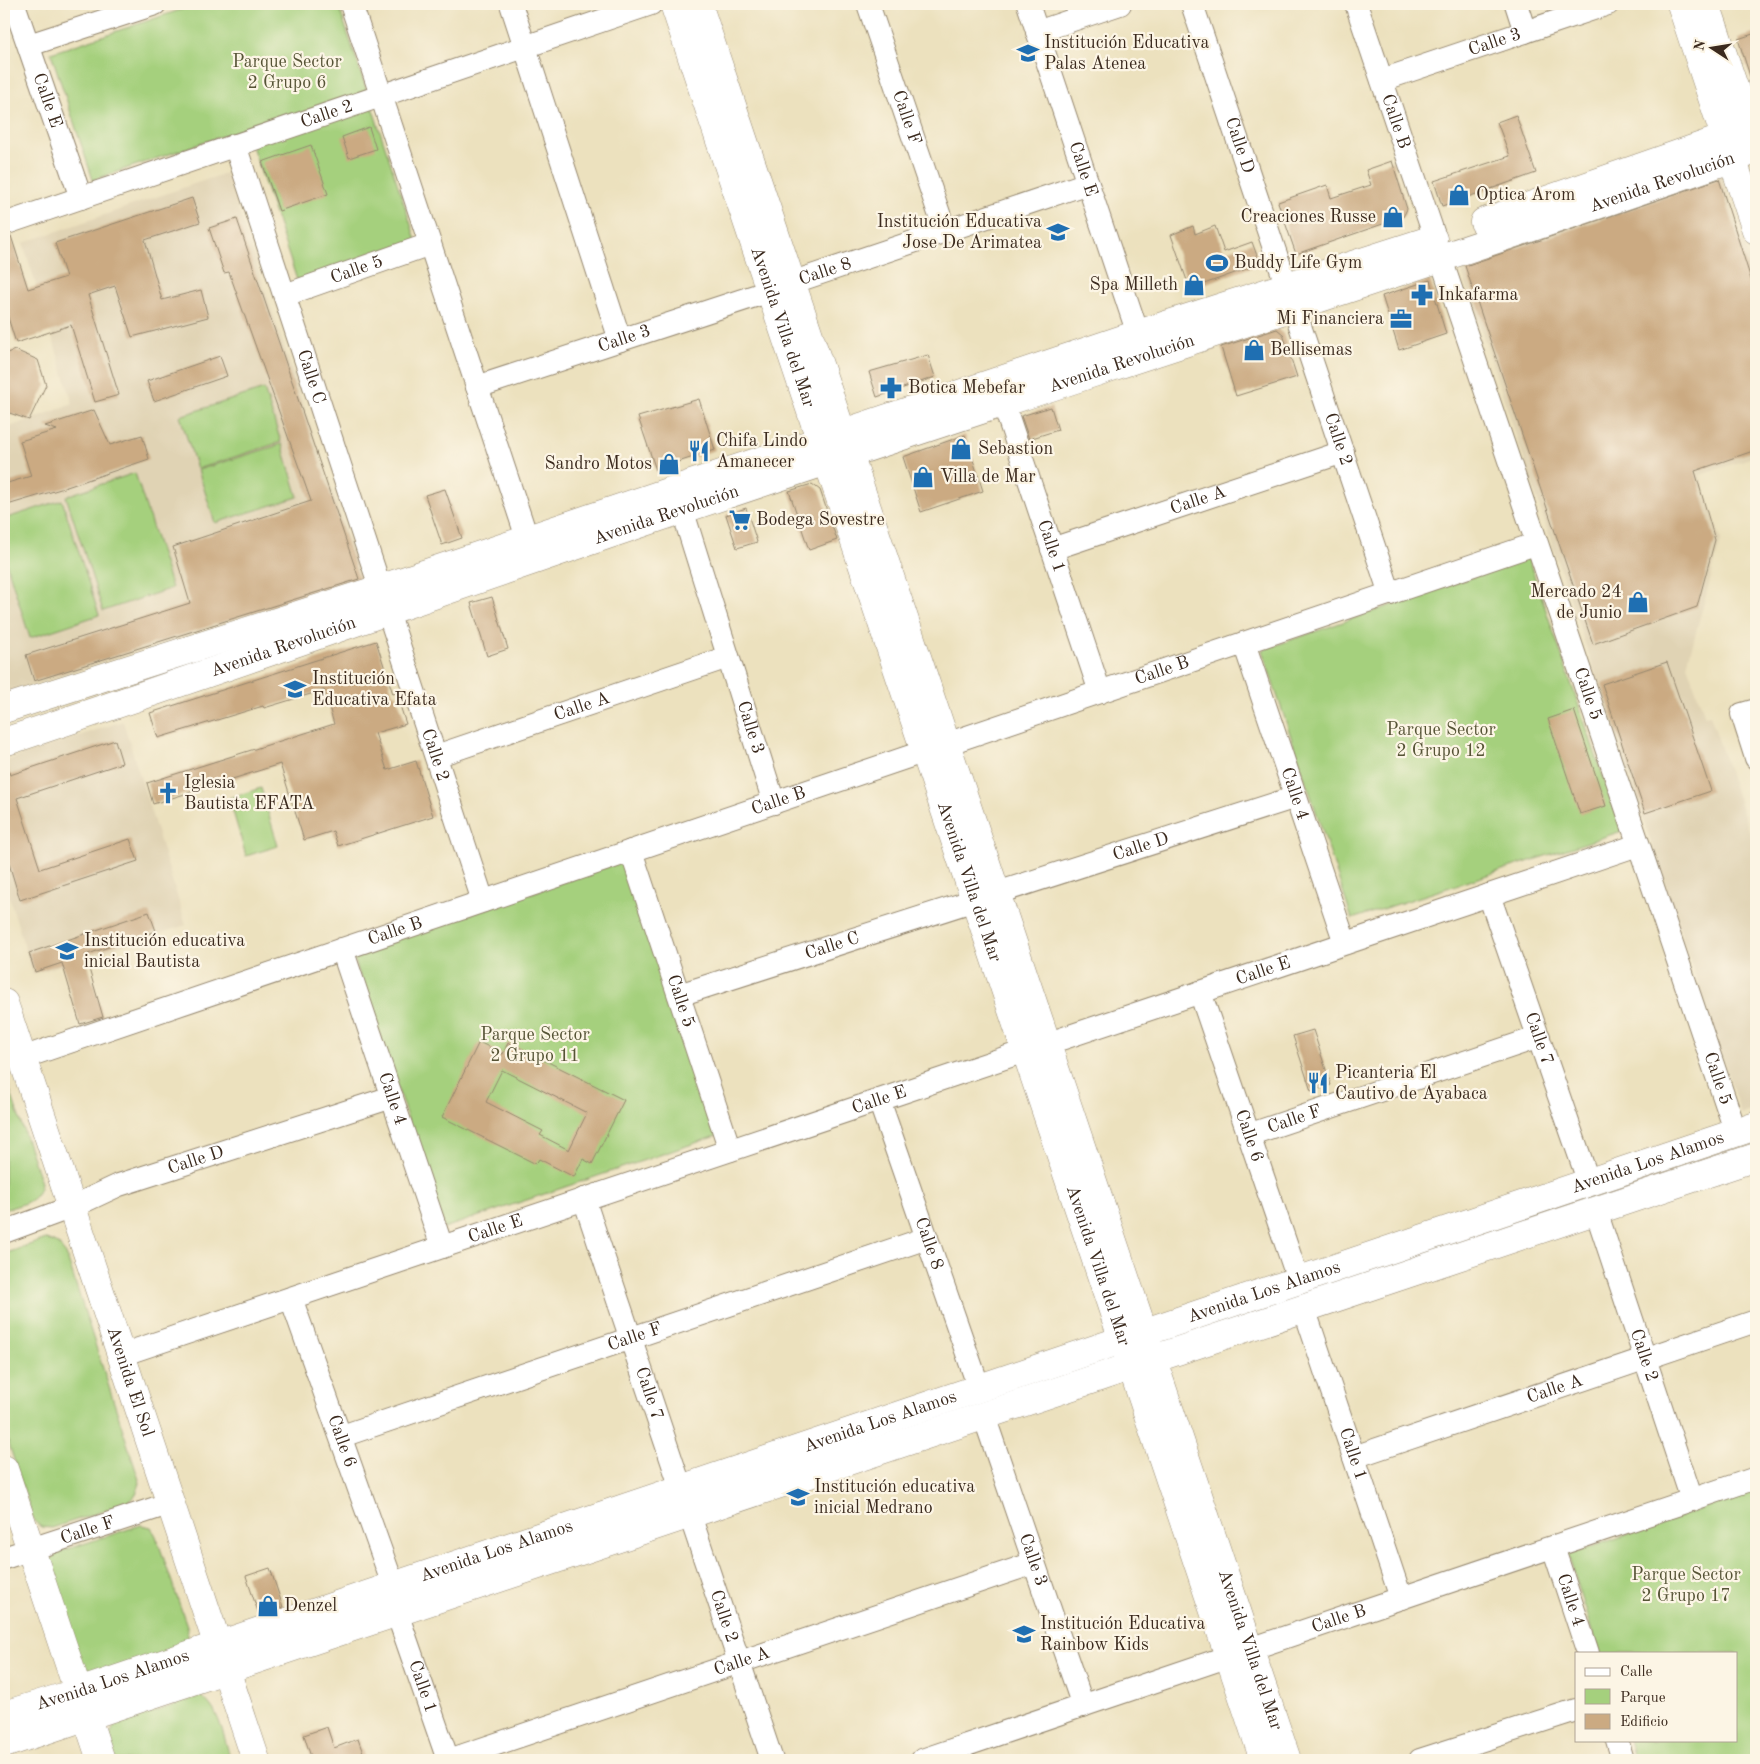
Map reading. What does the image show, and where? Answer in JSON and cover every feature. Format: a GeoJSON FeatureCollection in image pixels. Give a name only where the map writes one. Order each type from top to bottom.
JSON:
{"type":"FeatureCollection","features":[{"type":"Feature","properties":{"kind":"street","name":"Calle E"},"geometry":{"type":"LineString","coordinates":[[14,4],[81,198]]}},
{"type":"Feature","properties":{"kind":"street"},"geometry":{"type":"LineString","coordinates":[[29,45],[154,4]]}},
{"type":"Feature","properties":{"kind":"street"},"geometry":{"type":"LineString","coordinates":[[351,4],[528,538]]}},
{"type":"Feature","properties":{"kind":"street"},"geometry":{"type":"LineString","coordinates":[[512,4],[620,340]]}},
{"type":"Feature","properties":{"kind":"street","name":"Calle 2"},"geometry":{"type":"LineString","coordinates":[[4,224],[651,4]]}},
{"type":"Feature","properties":{"kind":"street","name":"Avenida Villa del Mar"},"geometry":{"type":"LineString","coordinates":[[674,4],[781,287],[1240,1653],[1287,1760]]}},
{"type":"Feature","properties":{"kind":"street","name":"Avenida Villa del Mar"},"geometry":{"type":"LineString","coordinates":[[698,4],[781,287]]}},
{"type":"Feature","properties":{"kind":"street","name":"Calle F"},"geometry":{"type":"LineString","coordinates":[[868,4],[945,231]]}},
{"type":"Feature","properties":{"kind":"street","name":"Calle E"},"geometry":{"type":"LineString","coordinates":[[1028,4],[1138,334]]}},
{"type":"Feature","properties":{"kind":"street"},"geometry":{"type":"LineString","coordinates":[[1037,32],[1120,4]]}},
{"type":"Feature","properties":{"kind":"street","name":"Calle D"},"geometry":{"type":"LineString","coordinates":[[1192,4],[1290,295]]}},
{"type":"Feature","properties":{"kind":"street","name":"Calle B"},"geometry":{"type":"LineString","coordinates":[[1356,4],[1437,247]]}},
{"type":"Feature","properties":{"kind":"street"},"geometry":{"type":"LineString","coordinates":[[1516,4],[1525,32]]}},
{"type":"Feature","properties":{"kind":"street","name":"Calle 3"},"geometry":{"type":"LineString","coordinates":[[1382,80],[1608,4]]}},
{"type":"Feature","properties":{"kind":"street"},"geometry":{"type":"LineString","coordinates":[[1681,4],[1748,144]]}},
{"type":"Feature","properties":{"kind":"street"},"geometry":{"type":"LineString","coordinates":[[1706,4],[1748,144],[1756,230]]}},
{"type":"Feature","properties":{"kind":"street","name":"Avenida Revolución"},"geometry":{"type":"LineString","coordinates":[[4,742],[148,694],[528,538],[835,447],[1003,402],[1290,295],[1748,144]]}},
{"type":"Feature","properties":{"kind":"street","name":"Calle C"},"geometry":{"type":"LineString","coordinates":[[235,146],[385,598]]}},
{"type":"Feature","properties":{"kind":"street","name":"Calle 8"},"geometry":{"type":"LineString","coordinates":[[781,287],[1088,183]]}},
{"type":"Feature","properties":{"kind":"street","name":"Calle 5"},"geometry":{"type":"LineString","coordinates":[[285,295],[430,244]]}},
{"type":"Feature","properties":{"kind":"street","name":"Calle 5"},"geometry":{"type":"LineString","coordinates":[[1437,247],[1638,845],[1746,1130]]}},
{"type":"Feature","properties":{"kind":"street","name":"Calle 3"},"geometry":{"type":"LineString","coordinates":[[477,386],[781,287]]}},
{"type":"Feature","properties":{"kind":"street","name":"Calle 2"},"geometry":{"type":"LineString","coordinates":[[1290,295],[1390,594]]}},
{"type":"Feature","properties":{"kind":"street","name":"Avenida Revolución"},"geometry":{"type":"LineString","coordinates":[[4,709],[682,509],[835,447],[1138,334],[1290,295]]}},
{"type":"Feature","properties":{"kind":"street","name":"Calle 1"},"geometry":{"type":"LineString","coordinates":[[1003,402],[1100,692]]}},
{"type":"Feature","properties":{"kind":"street","name":"Calle A"},"geometry":{"type":"LineString","coordinates":[[1052,549],[1343,452]]}},
{"type":"Feature","properties":{"kind":"street","name":"Calle 3"},"geometry":{"type":"LineString","coordinates":[[682,509],[774,803]]}},
{"type":"Feature","properties":{"kind":"street","name":"Calle B"},"geometry":{"type":"LineString","coordinates":[[22,1058],[1536,544]]}},
{"type":"Feature","properties":{"kind":"street","name":"Calle 2"},"geometry":{"type":"LineString","coordinates":[[385,598],[483,901]]}},
{"type":"Feature","properties":{"kind":"street","name":"Calle 4"},"geometry":{"type":"LineString","coordinates":[[1244,643],[1345,943]]}},
{"type":"Feature","properties":{"kind":"street","name":"Calle A"},"geometry":{"type":"LineString","coordinates":[[436,756],[728,656]]}},
{"type":"Feature","properties":{"kind":"street"},"geometry":{"type":"LineString","coordinates":[[1749,712],[1756,758]]}},
{"type":"Feature","properties":{"kind":"street","name":"Calle D"},"geometry":{"type":"LineString","coordinates":[[985,896],[1296,797]]}},
{"type":"Feature","properties":{"kind":"street","name":"Calle E"},"geometry":{"type":"LineString","coordinates":[[121,1355],[1638,845]]}},
{"type":"Feature","properties":{"kind":"street","name":"Calle 5"},"geometry":{"type":"LineString","coordinates":[[632,851],[730,1150]]}},
{"type":"Feature","properties":{"kind":"street","name":"Calle 7"},"geometry":{"type":"LineString","coordinates":[[1489,895],[1589,1183]]}},
{"type":"Feature","properties":{"kind":"street","name":"Calle C"},"geometry":{"type":"LineString","coordinates":[[679,996],[985,896]]}},
{"type":"Feature","properties":{"kind":"street","name":"Calle 4"},"geometry":{"type":"LineString","coordinates":[[342,949],[442,1247]]}},
{"type":"Feature","properties":{"kind":"street","name":"Calle 6"},"geometry":{"type":"LineString","coordinates":[[1200,992],[1299,1282]]}},
{"type":"Feature","properties":{"kind":"street","name":"Avenida El Sol"},"geometry":{"type":"LineString","coordinates":[[4,1003],[256,1760]]}},
{"type":"Feature","properties":{"kind":"street","name":"Calle F"},"geometry":{"type":"LineString","coordinates":[[1248,1136],[1539,1037]]}},
{"type":"Feature","properties":{"kind":"street","name":"Calle D"},"geometry":{"type":"LineString","coordinates":[[4,1232],[72,1207],[119,1185],[392,1098]]}},
{"type":"Feature","properties":{"kind":"street","name":"Calle 8"},"geometry":{"type":"LineString","coordinates":[[880,1100],[979,1388]]}},
{"type":"Feature","properties":{"kind":"street","name":"Avenida Los Alamos"},"geometry":{"type":"LineString","coordinates":[[4,1744],[83,1704],[222,1658],[397,1613],[979,1388],[1299,1282],[1746,1130]]}},
{"type":"Feature","properties":{"kind":"street","name":"Avenida Los Alamos"},"geometry":{"type":"LineString","coordinates":[[222,1658],[393,1585],[984,1416],[1756,1157]]}},
{"type":"Feature","properties":{"kind":"street","name":"Calle 7"},"geometry":{"type":"LineString","coordinates":[[584,1199],[686,1501]]}},
{"type":"Feature","properties":{"kind":"street","name":"Calle 2"},"geometry":{"type":"LineString","coordinates":[[1596,1211],[1692,1500]]}},
{"type":"Feature","properties":{"kind":"street","name":"Calle F"},"geometry":{"type":"LineString","coordinates":[[342,1436],[927,1238]]}},
{"type":"Feature","properties":{"kind":"street","name":"Calle 6"},"geometry":{"type":"LineString","coordinates":[[291,1298],[342,1436],[393,1585]]}},
{"type":"Feature","properties":{"kind":"street","name":"Calle 1"},"geometry":{"type":"LineString","coordinates":[[1304,1308],[1401,1598]]}},
{"type":"Feature","properties":{"kind":"street","name":"Calle A"},"geometry":{"type":"LineString","coordinates":[[1354,1457],[1756,1321]]}},
{"type":"Feature","properties":{"kind":"street","name":"Calle 3"},"geometry":{"type":"LineString","coordinates":[[984,1416],[1083,1706]]}},
{"type":"Feature","properties":{"kind":"street"},"geometry":{"type":"LineString","coordinates":[[4,1469],[101,1760]]}},
{"type":"Feature","properties":{"kind":"street","name":"Calle B"},"geometry":{"type":"LineString","coordinates":[[932,1759],[1756,1478]]}},
{"type":"Feature","properties":{"kind":"street","name":"Calle 2"},"geometry":{"type":"LineString","coordinates":[[686,1501],[772,1760]]}},
{"type":"Feature","properties":{"kind":"street","name":"Calle F"},"geometry":{"type":"LineString","coordinates":[[4,1558],[170,1503]]}},
{"type":"Feature","properties":{"kind":"street","name":"Calle 4"},"geometry":{"type":"LineString","coordinates":[[1553,1547],[1588,1652]]}},
{"type":"Feature","properties":{"kind":"street","name":"Calle A"},"geometry":{"type":"LineString","coordinates":[[448,1760],[1034,1563]]}},
{"type":"Feature","properties":{"kind":"street","name":"Calle 1"},"geometry":{"type":"LineString","coordinates":[[397,1613],[448,1760]]}},
{"type":"Feature","properties":{"kind":"street","name":"Avenida Villa del Mar"},"geometry":{"type":"LineString","coordinates":[[1240,1653],[1264,1760]]}},
{"type":"Feature","properties":{"kind":"street","name":"Avenida Los Alamos"},"geometry":{"type":"LineString","coordinates":[[4,1715],[83,1704]]}},
{"type":"Feature","properties":{"kind":"street"},"geometry":{"type":"LineString","coordinates":[[1420,1760],[1575,1710]]}},
{"type":"Feature","properties":{"kind":"street"},"geometry":{"type":"LineString","coordinates":[[1617,1742],[1623,1760]]}},
{"type":"Feature","properties":{"kind":"shaded area","name":"Mercado 24 de Junio"},"geometry":{"type":"Polygon","coordinates":[[[1720,172],[1756,279],[1756,456],[1700,475],[1721,540],[1687,665],[1705,716],[1710,715],[1756,851],[1756,1109],[1741,1114],[1457,257],[1720,172]]]}},
{"type":"Feature","properties":{"kind":"shaded area"},"geometry":{"type":"Polygon","coordinates":[[[226,173],[362,580],[4,695],[4,429],[73,404],[23,243],[226,173]]]}},
{"type":"Feature","properties":{"kind":"shaded area"},"geometry":{"type":"Polygon","coordinates":[[[123,721],[186,925],[33,974],[4,880],[4,761],[123,721]]]}},
{"type":"Feature","properties":{"kind":"green space","name":"Parque Sector 2 Grupo 6"},"geometry":{"type":"Polygon","coordinates":[[[198,4],[338,4],[416,240],[297,280],[246,128],[93,180],[51,53],[198,4]]]}},
{"type":"Feature","properties":{"kind":"green space"},"geometry":{"type":"Polygon","coordinates":[[[264,389],[281,442],[197,469],[180,416],[264,389]]]}},
{"type":"Feature","properties":{"kind":"green space"},"geometry":{"type":"Polygon","coordinates":[[[282,444],[298,497],[215,523],[198,470],[282,444]]]}},
{"type":"Feature","properties":{"kind":"green space"},"geometry":{"type":"Polygon","coordinates":[[[135,473],[172,588],[103,611],[66,496],[135,473]]]}},
{"type":"Feature","properties":{"kind":"green space"},"geometry":{"type":"Polygon","coordinates":[[[62,500],[99,615],[30,638],[4,556],[4,519],[62,500]]]}},
{"type":"Feature","properties":{"kind":"green space","name":"Parque Sector 2 Grupo 12"},"geometry":{"type":"Polygon","coordinates":[[[1528,558],[1622,831],[1352,919],[1262,650],[1528,558]]]}},
{"type":"Feature","properties":{"kind":"green space"},"geometry":{"type":"Polygon","coordinates":[[[261,788],[278,846],[246,856],[229,798],[261,788]]]}},
{"type":"Feature","properties":{"kind":"green space","name":"Parque Sector 2 Grupo 11"},"geometry":{"type":"Polygon","coordinates":[[[624,861],[719,1135],[444,1228],[353,955],[624,861]]]}},
{"type":"Feature","properties":{"kind":"green space"},"geometry":{"type":"Polygon","coordinates":[[[4,1072],[41,1183],[36,1195],[28,1202],[4,1210],[4,1072]]]}},
{"type":"Feature","properties":{"kind":"green space"},"geometry":{"type":"Polygon","coordinates":[[[46,1239],[58,1244],[66,1254],[140,1483],[136,1495],[125,1504],[52,1528],[41,1527],[34,1521],[4,1429],[4,1254],[46,1239]]]}},
{"type":"Feature","properties":{"kind":"green space","name":"Parque Sector 2 Grupo 17"},"geometry":{"type":"Polygon","coordinates":[[[1756,1490],[1756,1760],[1635,1760],[1630,1742],[1738,1742],[1738,1652],[1600,1652],[1568,1555],[1756,1490]]]}},
{"type":"Feature","properties":{"kind":"green space"},"geometry":{"type":"Polygon","coordinates":[[[141,1525],[151,1527],[156,1536],[187,1626],[188,1639],[181,1648],[98,1675],[89,1672],[81,1663],[50,1573],[50,1560],[56,1553],[141,1525]]]}},
{"type":"Feature","properties":{"kind":"green space"},"geometry":{"type":"Polygon","coordinates":[[[200,1696],[207,1701],[217,1716],[231,1760],[115,1760],[110,1736],[114,1726],[200,1696]]]}},
{"type":"Feature","properties":{"kind":"building"},"geometry":{"type":"Polygon","coordinates":[[[1756,33],[1756,85],[1753,85],[1738,39],[1756,33]]]}},
{"type":"Feature","properties":{"kind":"building"},"geometry":{"type":"Polygon","coordinates":[[[1516,115],[1536,173],[1442,206],[1434,181],[1510,156],[1497,122],[1516,115]]]}},
{"type":"Feature","properties":{"kind":"building"},"geometry":{"type":"Polygon","coordinates":[[[369,127],[376,149],[349,158],[342,137],[369,127]]]}},
{"type":"Feature","properties":{"kind":"building"},"geometry":{"type":"Polygon","coordinates":[[[311,145],[328,194],[279,211],[262,162],[311,145]]]}},
{"type":"Feature","properties":{"kind":"building"},"geometry":{"type":"Polygon","coordinates":[[[1392,161],[1407,209],[1403,217],[1296,254],[1278,202],[1327,185],[1331,198],[1371,185],[1366,170],[1392,161]]]}},
{"type":"Feature","properties":{"kind":"building","name":"Mercado 24 de Junio"},"geometry":{"type":"Polygon","coordinates":[[[1719,179],[1756,295],[1756,450],[1695,471],[1715,540],[1697,607],[1593,644],[1465,266],[1719,179]]]}},
{"type":"Feature","properties":{"kind":"building"},"geometry":{"type":"Polygon","coordinates":[[[192,198],[200,222],[145,240],[162,300],[201,290],[208,317],[132,337],[115,286],[88,295],[119,395],[95,402],[71,325],[16,343],[4,305],[4,237],[11,236],[28,289],[66,277],[55,243],[192,198]]]}},
{"type":"Feature","properties":{"kind":"building"},"geometry":{"type":"Polygon","coordinates":[[[237,219],[359,579],[34,681],[26,655],[190,603],[173,547],[311,501],[229,272],[224,273],[209,228],[237,219]]]}},
{"type":"Feature","properties":{"kind":"building"},"geometry":{"type":"Polygon","coordinates":[[[1193,226],[1195,234],[1215,226],[1224,252],[1252,242],[1260,264],[1190,289],[1171,235],[1193,226]]]}},
{"type":"Feature","properties":{"kind":"building"},"geometry":{"type":"Polygon","coordinates":[[[1430,280],[1446,334],[1399,350],[1382,296],[1430,280]]]}},
{"type":"Feature","properties":{"kind":"building"},"geometry":{"type":"Polygon","coordinates":[[[1277,329],[1283,334],[1297,377],[1236,396],[1221,347],[1277,329]]]}},
{"type":"Feature","properties":{"kind":"building"},"geometry":{"type":"Polygon","coordinates":[[[15,350],[38,360],[46,385],[29,420],[4,411],[4,354],[15,350]]]}},
{"type":"Feature","properties":{"kind":"building"},"geometry":{"type":"Polygon","coordinates":[[[928,355],[935,377],[877,397],[869,372],[928,355]]]}},
{"type":"Feature","properties":{"kind":"building"},"geometry":{"type":"Polygon","coordinates":[[[220,356],[227,376],[154,401],[147,381],[220,356]]]}},
{"type":"Feature","properties":{"kind":"building"},"geometry":{"type":"Polygon","coordinates":[[[699,399],[715,450],[675,463],[676,466],[657,473],[638,417],[699,399]]]}},
{"type":"Feature","properties":{"kind":"building"},"geometry":{"type":"Polygon","coordinates":[[[1051,407],[1058,430],[1029,439],[1021,416],[1051,407]]]}},
{"type":"Feature","properties":{"kind":"building"},"geometry":{"type":"Polygon","coordinates":[[[94,410],[110,445],[142,435],[149,459],[4,506],[4,484],[31,476],[20,441],[57,430],[45,426],[94,410]]]}},
{"type":"Feature","properties":{"kind":"building"},"geometry":{"type":"Polygon","coordinates":[[[965,435],[983,491],[921,512],[903,457],[965,435]]]}},
{"type":"Feature","properties":{"kind":"building"},"geometry":{"type":"Polygon","coordinates":[[[812,484],[820,490],[837,540],[809,550],[789,491],[812,484]]]}},
{"type":"Feature","properties":{"kind":"building"},"geometry":{"type":"Polygon","coordinates":[[[445,489],[462,538],[442,545],[425,495],[445,489]]]}},
{"type":"Feature","properties":{"kind":"building"},"geometry":{"type":"Polygon","coordinates":[[[746,508],[757,542],[737,548],[726,515],[746,508]]]}},
{"type":"Feature","properties":{"kind":"building"},"geometry":{"type":"Polygon","coordinates":[[[492,597],[508,649],[487,656],[471,603],[492,597]]]}},
{"type":"Feature","properties":{"kind":"building"},"geometry":{"type":"Polygon","coordinates":[[[376,641],[393,694],[396,693],[406,724],[375,733],[387,770],[416,761],[433,816],[338,846],[333,831],[304,840],[280,764],[153,804],[147,783],[334,724],[324,690],[264,708],[263,706],[158,738],[150,713],[376,641]]]}},
{"type":"Feature","properties":{"kind":"building"},"geometry":{"type":"Polygon","coordinates":[[[1667,662],[1711,791],[1645,813],[1602,684],[1667,662]]]}},
{"type":"Feature","properties":{"kind":"building"},"geometry":{"type":"Polygon","coordinates":[[[1574,710],[1606,806],[1580,814],[1548,719],[1574,710]]]}},
{"type":"Feature","properties":{"kind":"building"},"geometry":{"type":"Polygon","coordinates":[[[115,740],[122,763],[17,798],[40,869],[130,839],[138,861],[20,900],[4,847],[4,767],[7,766],[10,775],[115,740]]]}},
{"type":"Feature","properties":{"kind":"building"},"geometry":{"type":"Polygon","coordinates":[[[149,912],[156,931],[85,955],[103,1017],[80,1024],[62,963],[35,972],[29,953],[149,912]]]}},
{"type":"Feature","properties":{"kind":"building"},"geometry":{"type":"Polygon","coordinates":[[[1313,1030],[1331,1085],[1311,1091],[1293,1036],[1313,1030]]]}},
{"type":"Feature","properties":{"kind":"building"},"geometry":{"type":"Polygon","coordinates":[[[479,1042],[503,1054],[508,1042],[624,1100],[592,1164],[583,1159],[574,1177],[539,1159],[536,1164],[442,1117],[479,1042]],[[502,1070],[486,1102],[543,1131],[540,1135],[569,1150],[587,1113],[502,1070]]]}},
{"type":"Feature","properties":{"kind":"building"},"geometry":{"type":"Polygon","coordinates":[[[270,1568],[283,1607],[259,1615],[246,1576],[270,1568]]]}},
{"type":"Feature","properties":{"kind":"building"},"geometry":{"type":"Polygon","coordinates":[[[327,1727],[334,1748],[358,1739],[364,1756],[351,1760],[306,1760],[311,1757],[304,1735],[327,1727]]]}},
{"type":"Feature","properties":{"kind":"place","name":"Institución Educativa Palas Atenea"},"geometry":{"type":"Point","coordinates":[1028,53]}},
{"type":"Feature","properties":{"kind":"place","name":"Optica Arom"},"geometry":{"type":"Point","coordinates":[1459,195]}},
{"type":"Feature","properties":{"kind":"place","name":"Creaciones Russe"},"geometry":{"type":"Point","coordinates":[1393,217]}},
{"type":"Feature","properties":{"kind":"place","name":"Institución Educativa Jose De Arimatea"},"geometry":{"type":"Point","coordinates":[1058,232]}},
{"type":"Feature","properties":{"kind":"place","name":"Buddy Life Gym"},"geometry":{"type":"Point","coordinates":[1217,263]}},
{"type":"Feature","properties":{"kind":"place","name":"Spa Milleth"},"geometry":{"type":"Point","coordinates":[1194,285]}},
{"type":"Feature","properties":{"kind":"place","name":"Inkafarma"},"geometry":{"type":"Point","coordinates":[1422,295]}},
{"type":"Feature","properties":{"kind":"place","name":"Mi Financiera"},"geometry":{"type":"Point","coordinates":[1401,319]}},
{"type":"Feature","properties":{"kind":"place","name":"Bellisemas"},"geometry":{"type":"Point","coordinates":[1254,350]}},
{"type":"Feature","properties":{"kind":"place","name":"Botica Mebefar"},"geometry":{"type":"Point","coordinates":[891,388]}},
{"type":"Feature","properties":{"kind":"place","name":"Sebastion"},"geometry":{"type":"Point","coordinates":[961,449]}},
{"type":"Feature","properties":{"kind":"place","name":"Chifa Lindo Amanecer"},"geometry":{"type":"Point","coordinates":[699,451]}},
{"type":"Feature","properties":{"kind":"place","name":"Sandro Motos"},"geometry":{"type":"Point","coordinates":[669,464]}},
{"type":"Feature","properties":{"kind":"place","name":"Villa de Mar"},"geometry":{"type":"Point","coordinates":[923,477]}},
{"type":"Feature","properties":{"kind":"place","name":"Bodega Sovestre"},"geometry":{"type":"Point","coordinates":[740,520]}},
{"type":"Feature","properties":{"kind":"place","name":"Mercado 24 de Junio"},"geometry":{"type":"Point","coordinates":[1638,602]}},
{"type":"Feature","properties":{"kind":"place","name":"Institución Educativa Efata"},"geometry":{"type":"Point","coordinates":[295,689]}},
{"type":"Feature","properties":{"kind":"place","name":"Iglesia Bautista EFATA"},"geometry":{"type":"Point","coordinates":[168,793]}},
{"type":"Feature","properties":{"kind":"place","name":"Institución educativa inicial Bautista"},"geometry":{"type":"Point","coordinates":[67,951]}},
{"type":"Feature","properties":{"kind":"place","name":"Picanteria El Cautivo de Ayabaca"},"geometry":{"type":"Point","coordinates":[1318,1083]}},
{"type":"Feature","properties":{"kind":"place","name":"Institución educativa inicial Medrano"},"geometry":{"type":"Point","coordinates":[798,1497]}},
{"type":"Feature","properties":{"kind":"place","name":"Denzel"},"geometry":{"type":"Point","coordinates":[268,1606]}},
{"type":"Feature","properties":{"kind":"place","name":"Institución Educativa Rainbow Kids"},"geometry":{"type":"Point","coordinates":[1024,1634]}}]}
